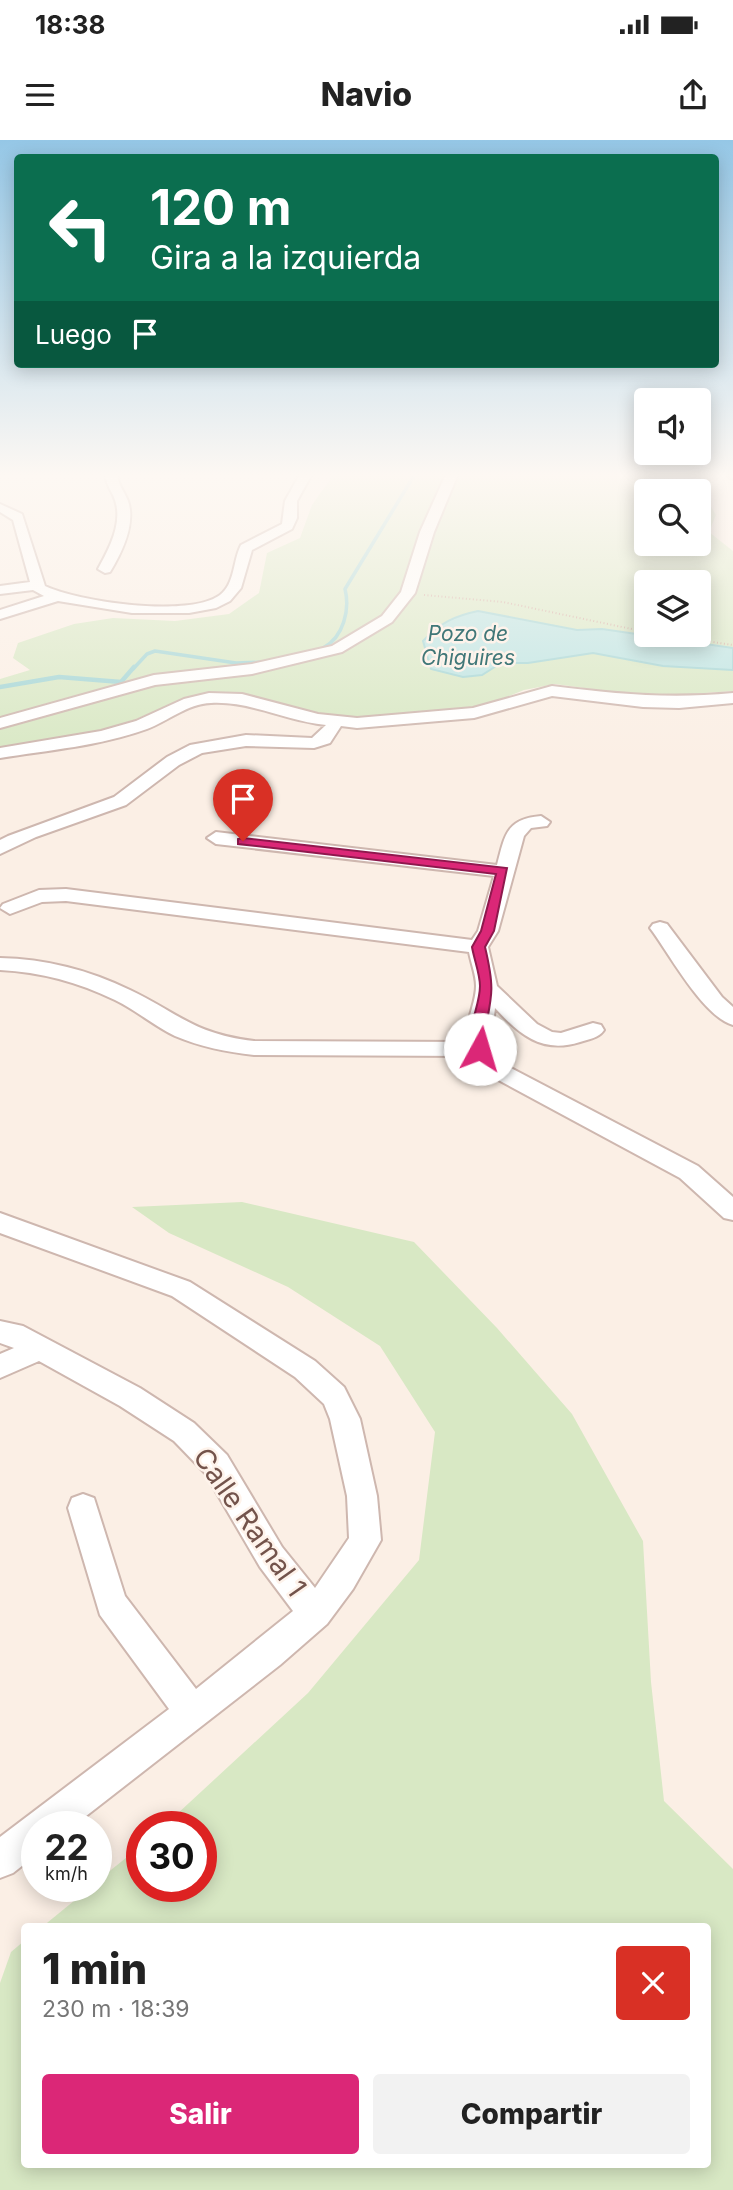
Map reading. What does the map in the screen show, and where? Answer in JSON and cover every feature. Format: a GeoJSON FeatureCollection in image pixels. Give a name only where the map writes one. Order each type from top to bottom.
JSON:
{"type":"FeatureCollection","features":[{"type":"Feature","properties":{"kind":"street"},"geometry":{"type":"LineString","coordinates":[[34,570],[38,585],[47,594],[82,604],[191,609],[224,600],[234,587],[239,570]]}},
{"type":"Feature","properties":{"kind":"street"},"geometry":{"type":"LineString","coordinates":[[0,723],[154,680],[252,669],[337,649],[387,620],[408,593],[415,570]]}},
{"type":"Feature","properties":{"kind":"street"},"geometry":{"type":"LineString","coordinates":[[0,590],[38,585]]}},
{"type":"Feature","properties":{"kind":"street"},"geometry":{"type":"LineString","coordinates":[[0,615],[56,597]]}},
{"type":"Feature","properties":{"kind":"street"},"geometry":{"type":"LineString","coordinates":[[0,753],[103,736],[142,725],[190,702],[209,698],[242,699],[336,722],[474,713],[552,691],[643,702],[679,703],[733,698]]}},
{"type":"Feature","properties":{"kind":"street"},"geometry":{"type":"LineString","coordinates":[[0,848],[31,830],[91,813],[124,799],[182,754],[208,745],[235,741],[314,743],[324,740],[336,722]]}},
{"type":"Feature","properties":{"kind":"street"},"geometry":{"type":"LineString","coordinates":[[541,822],[521,826],[509,848],[488,931],[478,947],[487,988],[483,1017],[477,1033],[480,1049],[497,1070],[689,1172],[733,1211]]}},
{"type":"Feature","properties":{"kind":"street"},"geometry":{"type":"LineString","coordinates":[[216,838],[503,871]]}},
{"type":"Feature","properties":{"kind":"street"},"geometry":{"type":"LineString","coordinates":[[10,908],[39,896],[66,895],[478,947]]}},
{"type":"Feature","properties":{"kind":"street"},"geometry":{"type":"LineString","coordinates":[[660,928],[715,1002],[733,1018]]}},
{"type":"Feature","properties":{"kind":"street"},"geometry":{"type":"LineString","coordinates":[[0,964],[34,965],[97,983],[181,1030],[219,1044],[254,1048],[480,1049]]}},
{"type":"Feature","properties":{"kind":"street"},"geometry":{"type":"LineString","coordinates":[[487,988],[528,1027],[543,1036],[561,1040],[593,1030]]}},
{"type":"Feature","properties":{"kind":"street"},"geometry":{"type":"LineString","coordinates":[[0,1223],[181,1289],[305,1369],[334,1396],[345,1419],[362,1496],[365,1539],[342,1578],[315,1613],[64,1811]]}},
{"type":"Feature","properties":{"kind":"street","name":"Calle Ramal 1"},"geometry":{"type":"LineString","coordinates":[[0,1332],[13,1334],[130,1397],[184,1432],[216,1464],[271,1557],[315,1613]]}},
{"type":"Feature","properties":{"kind":"street"},"geometry":{"type":"LineString","coordinates":[[0,1366],[39,1349]]}},
{"type":"Feature","properties":{"kind":"street"},"geometry":{"type":"LineString","coordinates":[[83,1508],[111,1604],[192,1712]]}},
{"type":"Feature","properties":{"kind":"street"},"geometry":{"type":"LineString","coordinates":[[0,1860],[21,1844]]}},
{"type":"Feature","properties":{"kind":"path"},"geometry":{"type":"LineString","coordinates":[[408,593],[503,602],[634,629]]}},
{"type":"Feature","properties":{"kind":"path"},"geometry":{"type":"LineString","coordinates":[[711,642],[733,645]]}},
{"type":"Feature","properties":{"kind":"green space"},"geometry":{"type":"Polygon","coordinates":[[[264,570],[733,570],[733,691],[649,697],[555,684],[524,690],[482,707],[440,714],[360,718],[320,714],[227,693],[188,697],[115,728],[0,747],[0,679],[30,670],[13,658],[18,643],[74,624],[113,618],[175,621],[229,614],[259,593],[264,570]]]}},
{"type":"Feature","properties":{"kind":"green space"},"geometry":{"type":"Polygon","coordinates":[[[242,1202],[414,1242],[497,1328],[572,1414],[643,1541],[651,1682],[664,1801],[733,1869],[733,2190],[0,2190],[0,1983],[11,1952],[21,1944],[21,2168],[711,2168],[711,1923],[47,1923],[73,1902],[112,1902],[112,1869],[126,1858],[126,1902],[217,1902],[217,1811],[180,1811],[308,1693],[419,1560],[435,1432],[380,1346],[288,1287],[169,1233],[132,1207],[242,1202]]]}},
{"type":"Feature","properties":{"kind":"water","name":"Pozo de Chiguires"},"geometry":{"type":"Polygon","coordinates":[[[478,611],[577,630],[602,629],[634,634],[634,647],[711,647],[711,645],[733,648],[733,670],[663,666],[593,653],[528,663],[501,663],[482,675],[463,677],[431,669],[423,641],[435,629],[462,615],[478,611]]]}},
{"type":"Feature","properties":{"kind":"waterway"},"geometry":{"type":"LineString","coordinates":[[290,656],[319,650],[336,637],[346,614],[345,589],[357,570]]}},
{"type":"Feature","properties":{"kind":"waterway"},"geometry":{"type":"LineString","coordinates":[[133,669],[147,654],[155,651],[236,663],[266,662]]}},
{"type":"Feature","properties":{"kind":"waterway"},"geometry":{"type":"LineString","coordinates":[[0,687],[59,677],[121,682],[134,667]]}},
{"type":"Feature","properties":{"kind":"route"},"geometry":{"type":"LineString","coordinates":[[243,841],[503,871],[488,931],[478,947],[487,984],[483,1017],[477,1033],[480,1049]]}}]}
